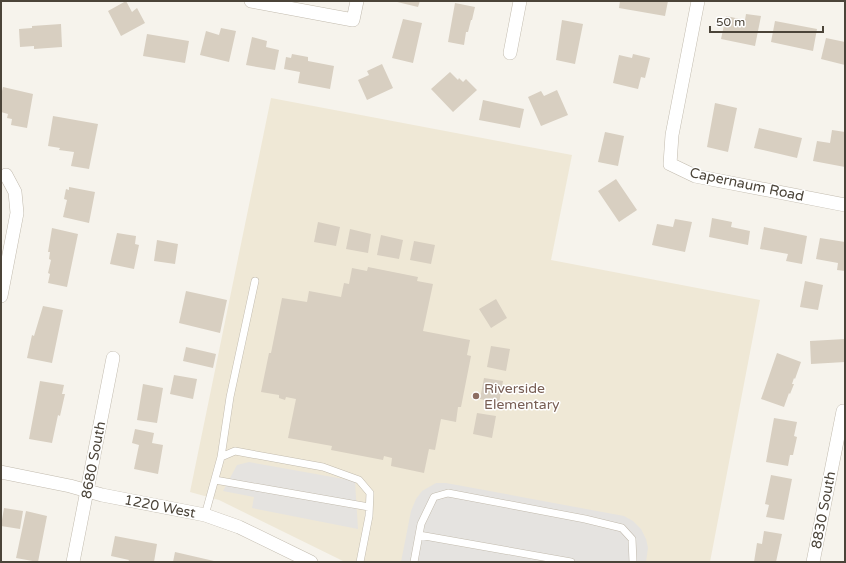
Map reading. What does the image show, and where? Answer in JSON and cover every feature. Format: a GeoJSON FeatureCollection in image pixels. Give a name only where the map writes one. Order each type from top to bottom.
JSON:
{"type":"FeatureCollection","features":[{"type":"Feature","properties":{"kind":"street"},"geometry":{"type":"LineString","coordinates":[[250,1],[353,20],[357,1]]}},
{"type":"Feature","properties":{"kind":"street"},"geometry":{"type":"LineString","coordinates":[[510,53],[520,1]]}},
{"type":"Feature","properties":{"kind":"street","name":"Capernaum Road"},"geometry":{"type":"LineString","coordinates":[[698,1],[672,135],[670,164],[696,176],[845,205]]}},
{"type":"Feature","properties":{"kind":"street"},"geometry":{"type":"LineString","coordinates":[[1,296],[17,212],[15,192],[6,175]]}},
{"type":"Feature","properties":{"kind":"street","name":"8680 South"},"geometry":{"type":"LineString","coordinates":[[73,562],[113,358]]}},
{"type":"Feature","properties":{"kind":"street","name":"8830 South"},"geometry":{"type":"LineString","coordinates":[[813,562],[843,411]]}},
{"type":"Feature","properties":{"kind":"street","name":"1220 West"},"geometry":{"type":"LineString","coordinates":[[1,472],[205,516],[239,527],[311,562]]}},
{"type":"Feature","properties":{"kind":"lane"},"geometry":{"type":"LineString","coordinates":[[205,516],[221,457],[230,397],[255,281]]}},
{"type":"Feature","properties":{"kind":"lane"},"geometry":{"type":"LineString","coordinates":[[221,457],[235,451],[323,467],[359,480],[370,493],[360,562]]}},
{"type":"Feature","properties":{"kind":"lane"},"geometry":{"type":"LineString","coordinates":[[215,480],[369,507]]}},
{"type":"Feature","properties":{"kind":"lane"},"geometry":{"type":"LineString","coordinates":[[414,562],[421,524],[434,497],[448,493],[622,528],[632,539],[633,562]]}},
{"type":"Feature","properties":{"kind":"lane"},"geometry":{"type":"LineString","coordinates":[[419,535],[571,562]]}},
{"type":"Feature","properties":{"kind":"shaded area","name":"Riverside Elementary"},"geometry":{"type":"Polygon","coordinates":[[[271,98],[572,155],[551,260],[760,300],[710,562],[345,562],[219,500],[190,492],[271,98]]]}},
{"type":"Feature","properties":{"kind":"shaded area"},"geometry":{"type":"Polygon","coordinates":[[[249,462],[355,481],[358,529],[252,508],[254,497],[223,491],[237,465],[249,462]]]}},
{"type":"Feature","properties":{"kind":"shaded area"},"geometry":{"type":"Polygon","coordinates":[[[436,483],[446,483],[624,516],[633,521],[641,529],[646,539],[648,548],[646,562],[401,562],[411,511],[416,499],[422,491],[436,483]]]}},
{"type":"Feature","properties":{"kind":"building"},"geometry":{"type":"Polygon","coordinates":[[[126,1],[132,12],[137,8],[145,23],[121,36],[108,11],[126,1]]]}},
{"type":"Feature","properties":{"kind":"building"},"geometry":{"type":"Polygon","coordinates":[[[393,1],[420,1],[418,7],[393,1]]]}},
{"type":"Feature","properties":{"kind":"building"},"geometry":{"type":"Polygon","coordinates":[[[620,1],[668,1],[665,16],[619,8],[620,1]]]}},
{"type":"Feature","properties":{"kind":"building"},"geometry":{"type":"Polygon","coordinates":[[[455,3],[475,7],[468,32],[466,32],[464,45],[448,42],[455,3]]]}},
{"type":"Feature","properties":{"kind":"building"},"geometry":{"type":"Polygon","coordinates":[[[746,14],[761,16],[755,46],[721,39],[726,16],[745,20],[746,14]]]}},
{"type":"Feature","properties":{"kind":"building"},"geometry":{"type":"Polygon","coordinates":[[[403,19],[422,23],[413,63],[392,58],[403,19]]]}},
{"type":"Feature","properties":{"kind":"building"},"geometry":{"type":"Polygon","coordinates":[[[562,20],[583,24],[575,64],[556,60],[562,20]]]}},
{"type":"Feature","properties":{"kind":"building"},"geometry":{"type":"Polygon","coordinates":[[[775,21],[817,29],[813,51],[771,42],[775,21]]]}},
{"type":"Feature","properties":{"kind":"building"},"geometry":{"type":"Polygon","coordinates":[[[61,24],[62,47],[34,49],[34,46],[20,47],[19,29],[32,28],[32,26],[61,24]]]}},
{"type":"Feature","properties":{"kind":"building"},"geometry":{"type":"Polygon","coordinates":[[[221,28],[236,31],[229,62],[200,55],[206,31],[219,35],[221,28]]]}},
{"type":"Feature","properties":{"kind":"building"},"geometry":{"type":"Polygon","coordinates":[[[147,34],[189,41],[185,63],[143,56],[147,34]]]}},
{"type":"Feature","properties":{"kind":"building"},"geometry":{"type":"Polygon","coordinates":[[[252,37],[267,41],[266,47],[279,50],[275,70],[246,65],[252,37]]]}},
{"type":"Feature","properties":{"kind":"building"},"geometry":{"type":"Polygon","coordinates":[[[826,38],[845,42],[845,65],[821,59],[826,38]]]}},
{"type":"Feature","properties":{"kind":"building"},"geometry":{"type":"Polygon","coordinates":[[[292,54],[308,57],[308,61],[334,66],[330,89],[298,83],[300,72],[284,69],[286,57],[291,58],[292,54]]]}},
{"type":"Feature","properties":{"kind":"building"},"geometry":{"type":"Polygon","coordinates":[[[633,54],[650,58],[645,78],[641,77],[638,89],[613,83],[619,55],[632,58],[633,54]]]}},
{"type":"Feature","properties":{"kind":"building"},"geometry":{"type":"Polygon","coordinates":[[[382,64],[393,88],[367,100],[358,80],[369,75],[367,71],[382,64]]]}},
{"type":"Feature","properties":{"kind":"building"},"geometry":{"type":"Polygon","coordinates":[[[450,72],[458,80],[459,78],[463,82],[466,79],[477,90],[453,112],[431,89],[450,72]]]}},
{"type":"Feature","properties":{"kind":"building"},"geometry":{"type":"Polygon","coordinates":[[[3,87],[33,94],[27,128],[11,125],[12,119],[7,118],[8,114],[1,112],[1,95],[3,87]]]}},
{"type":"Feature","properties":{"kind":"building"},"geometry":{"type":"Polygon","coordinates":[[[557,90],[568,115],[541,126],[528,97],[541,91],[544,96],[557,90]]]}},
{"type":"Feature","properties":{"kind":"building"},"geometry":{"type":"Polygon","coordinates":[[[483,100],[524,109],[520,128],[479,120],[483,100]]]}},
{"type":"Feature","properties":{"kind":"building"},"geometry":{"type":"Polygon","coordinates":[[[715,103],[737,108],[728,152],[707,147],[715,103]]]}},
{"type":"Feature","properties":{"kind":"building"},"geometry":{"type":"Polygon","coordinates":[[[53,116],[98,124],[89,169],[71,166],[74,152],[59,150],[60,148],[48,146],[53,116]]]}},
{"type":"Feature","properties":{"kind":"building"},"geometry":{"type":"Polygon","coordinates":[[[759,128],[802,138],[797,158],[754,148],[759,128]]]}},
{"type":"Feature","properties":{"kind":"building"},"geometry":{"type":"Polygon","coordinates":[[[832,130],[845,132],[845,167],[813,161],[817,141],[830,143],[832,130]]]}},
{"type":"Feature","properties":{"kind":"building"},"geometry":{"type":"Polygon","coordinates":[[[605,132],[624,136],[618,166],[598,162],[605,132]]]}},
{"type":"Feature","properties":{"kind":"building"},"geometry":{"type":"Polygon","coordinates":[[[616,179],[637,210],[619,222],[598,191],[616,179]]]}},
{"type":"Feature","properties":{"kind":"building"},"geometry":{"type":"Polygon","coordinates":[[[69,187],[95,192],[89,223],[63,217],[67,200],[64,199],[66,189],[69,190],[69,187]]]}},
{"type":"Feature","properties":{"kind":"building"},"geometry":{"type":"Polygon","coordinates":[[[712,218],[732,222],[731,227],[750,231],[748,245],[709,237],[712,218]]]}},
{"type":"Feature","properties":{"kind":"building"},"geometry":{"type":"Polygon","coordinates":[[[675,219],[692,222],[685,252],[652,245],[657,224],[673,227],[675,219]]]}},
{"type":"Feature","properties":{"kind":"building"},"geometry":{"type":"Polygon","coordinates":[[[318,222],[340,227],[336,246],[314,242],[318,222]]]}},
{"type":"Feature","properties":{"kind":"building"},"geometry":{"type":"Polygon","coordinates":[[[764,227],[807,236],[802,264],[786,261],[788,254],[760,249],[764,227]]]}},
{"type":"Feature","properties":{"kind":"building"},"geometry":{"type":"Polygon","coordinates":[[[52,228],[78,234],[67,287],[48,283],[50,274],[48,273],[51,260],[49,259],[50,252],[48,252],[52,228]]]}},
{"type":"Feature","properties":{"kind":"building"},"geometry":{"type":"Polygon","coordinates":[[[350,229],[371,234],[368,253],[346,249],[350,229]]]}},
{"type":"Feature","properties":{"kind":"building"},"geometry":{"type":"Polygon","coordinates":[[[117,233],[136,236],[135,244],[139,245],[134,269],[110,264],[117,233]]]}},
{"type":"Feature","properties":{"kind":"building"},"geometry":{"type":"Polygon","coordinates":[[[381,235],[403,240],[399,259],[377,255],[381,235]]]}},
{"type":"Feature","properties":{"kind":"building"},"geometry":{"type":"Polygon","coordinates":[[[820,238],[845,242],[845,271],[837,270],[838,263],[816,259],[820,238]]]}},
{"type":"Feature","properties":{"kind":"building"},"geometry":{"type":"Polygon","coordinates":[[[157,240],[178,244],[175,264],[154,261],[157,240]]]}},
{"type":"Feature","properties":{"kind":"building"},"geometry":{"type":"Polygon","coordinates":[[[414,241],[435,245],[431,264],[410,260],[414,241]]]}},
{"type":"Feature","properties":{"kind":"building"},"geometry":{"type":"Polygon","coordinates":[[[368,267],[418,277],[417,281],[433,284],[423,331],[470,340],[467,355],[471,356],[461,407],[458,407],[456,422],[441,419],[435,450],[429,449],[424,473],[391,466],[392,458],[384,456],[383,460],[331,450],[332,446],[288,438],[296,399],[286,397],[285,400],[279,398],[279,395],[261,392],[269,353],[271,353],[282,298],[307,302],[309,291],[341,297],[344,283],[349,284],[352,268],[367,271],[368,267]]]}},
{"type":"Feature","properties":{"kind":"building"},"geometry":{"type":"Polygon","coordinates":[[[805,281],[823,285],[818,310],[800,307],[805,281]]]}},
{"type":"Feature","properties":{"kind":"building"},"geometry":{"type":"Polygon","coordinates":[[[186,291],[227,300],[220,333],[179,323],[186,291]]]}},
{"type":"Feature","properties":{"kind":"building"},"geometry":{"type":"Polygon","coordinates":[[[496,299],[507,318],[491,328],[479,309],[496,299]]]}},
{"type":"Feature","properties":{"kind":"building"},"geometry":{"type":"Polygon","coordinates":[[[43,306],[63,310],[52,363],[27,358],[32,335],[34,336],[43,306]]]}},
{"type":"Feature","properties":{"kind":"building"},"geometry":{"type":"Polygon","coordinates":[[[845,339],[845,362],[811,364],[810,341],[845,339]]]}},
{"type":"Feature","properties":{"kind":"building"},"geometry":{"type":"Polygon","coordinates":[[[491,346],[510,349],[506,371],[487,367],[491,346]]]}},
{"type":"Feature","properties":{"kind":"building"},"geometry":{"type":"Polygon","coordinates":[[[186,347],[216,354],[213,368],[183,361],[186,347]]]}},
{"type":"Feature","properties":{"kind":"building"},"geometry":{"type":"Polygon","coordinates":[[[777,353],[801,362],[792,384],[794,384],[784,407],[761,399],[777,353]]]}},
{"type":"Feature","properties":{"kind":"building"},"geometry":{"type":"Polygon","coordinates":[[[174,375],[197,379],[193,399],[170,394],[174,375]]]}},
{"type":"Feature","properties":{"kind":"building"},"geometry":{"type":"Polygon","coordinates":[[[484,378],[503,381],[499,403],[480,399],[484,378]]]}},
{"type":"Feature","properties":{"kind":"building"},"geometry":{"type":"Polygon","coordinates":[[[40,381],[64,385],[62,394],[65,394],[60,416],[58,415],[52,443],[29,439],[40,381]]]}},
{"type":"Feature","properties":{"kind":"building"},"geometry":{"type":"Polygon","coordinates":[[[143,384],[163,388],[157,423],[137,420],[143,384]]]}},
{"type":"Feature","properties":{"kind":"building"},"geometry":{"type":"Polygon","coordinates":[[[477,413],[496,416],[492,438],[473,434],[477,413]]]}},
{"type":"Feature","properties":{"kind":"building"},"geometry":{"type":"Polygon","coordinates":[[[774,418],[797,422],[794,436],[797,437],[793,455],[790,455],[788,466],[766,462],[774,418]]]}},
{"type":"Feature","properties":{"kind":"building"},"geometry":{"type":"Polygon","coordinates":[[[135,429],[154,433],[152,443],[163,445],[158,474],[134,469],[139,445],[132,443],[135,429]]]}},
{"type":"Feature","properties":{"kind":"building"},"geometry":{"type":"Polygon","coordinates":[[[771,475],[792,479],[784,520],[766,517],[769,505],[765,504],[771,475]]]}},
{"type":"Feature","properties":{"kind":"building"},"geometry":{"type":"Polygon","coordinates":[[[4,508],[23,511],[20,529],[1,526],[4,508]]]}},
{"type":"Feature","properties":{"kind":"building"},"geometry":{"type":"Polygon","coordinates":[[[26,511],[47,516],[38,562],[16,558],[26,511]]]}},
{"type":"Feature","properties":{"kind":"building"},"geometry":{"type":"Polygon","coordinates":[[[764,531],[782,534],[776,562],[754,562],[757,543],[762,544],[764,531]]]}},
{"type":"Feature","properties":{"kind":"building"},"geometry":{"type":"Polygon","coordinates":[[[115,536],[157,544],[154,562],[128,562],[129,560],[111,556],[115,536]]]}},
{"type":"Feature","properties":{"kind":"building"},"geometry":{"type":"Polygon","coordinates":[[[175,552],[214,561],[173,562],[175,552]]]}},
{"type":"Feature","properties":{"kind":"place","name":"Riverside Elementary"},"geometry":{"type":"Point","coordinates":[476,396]}}]}
